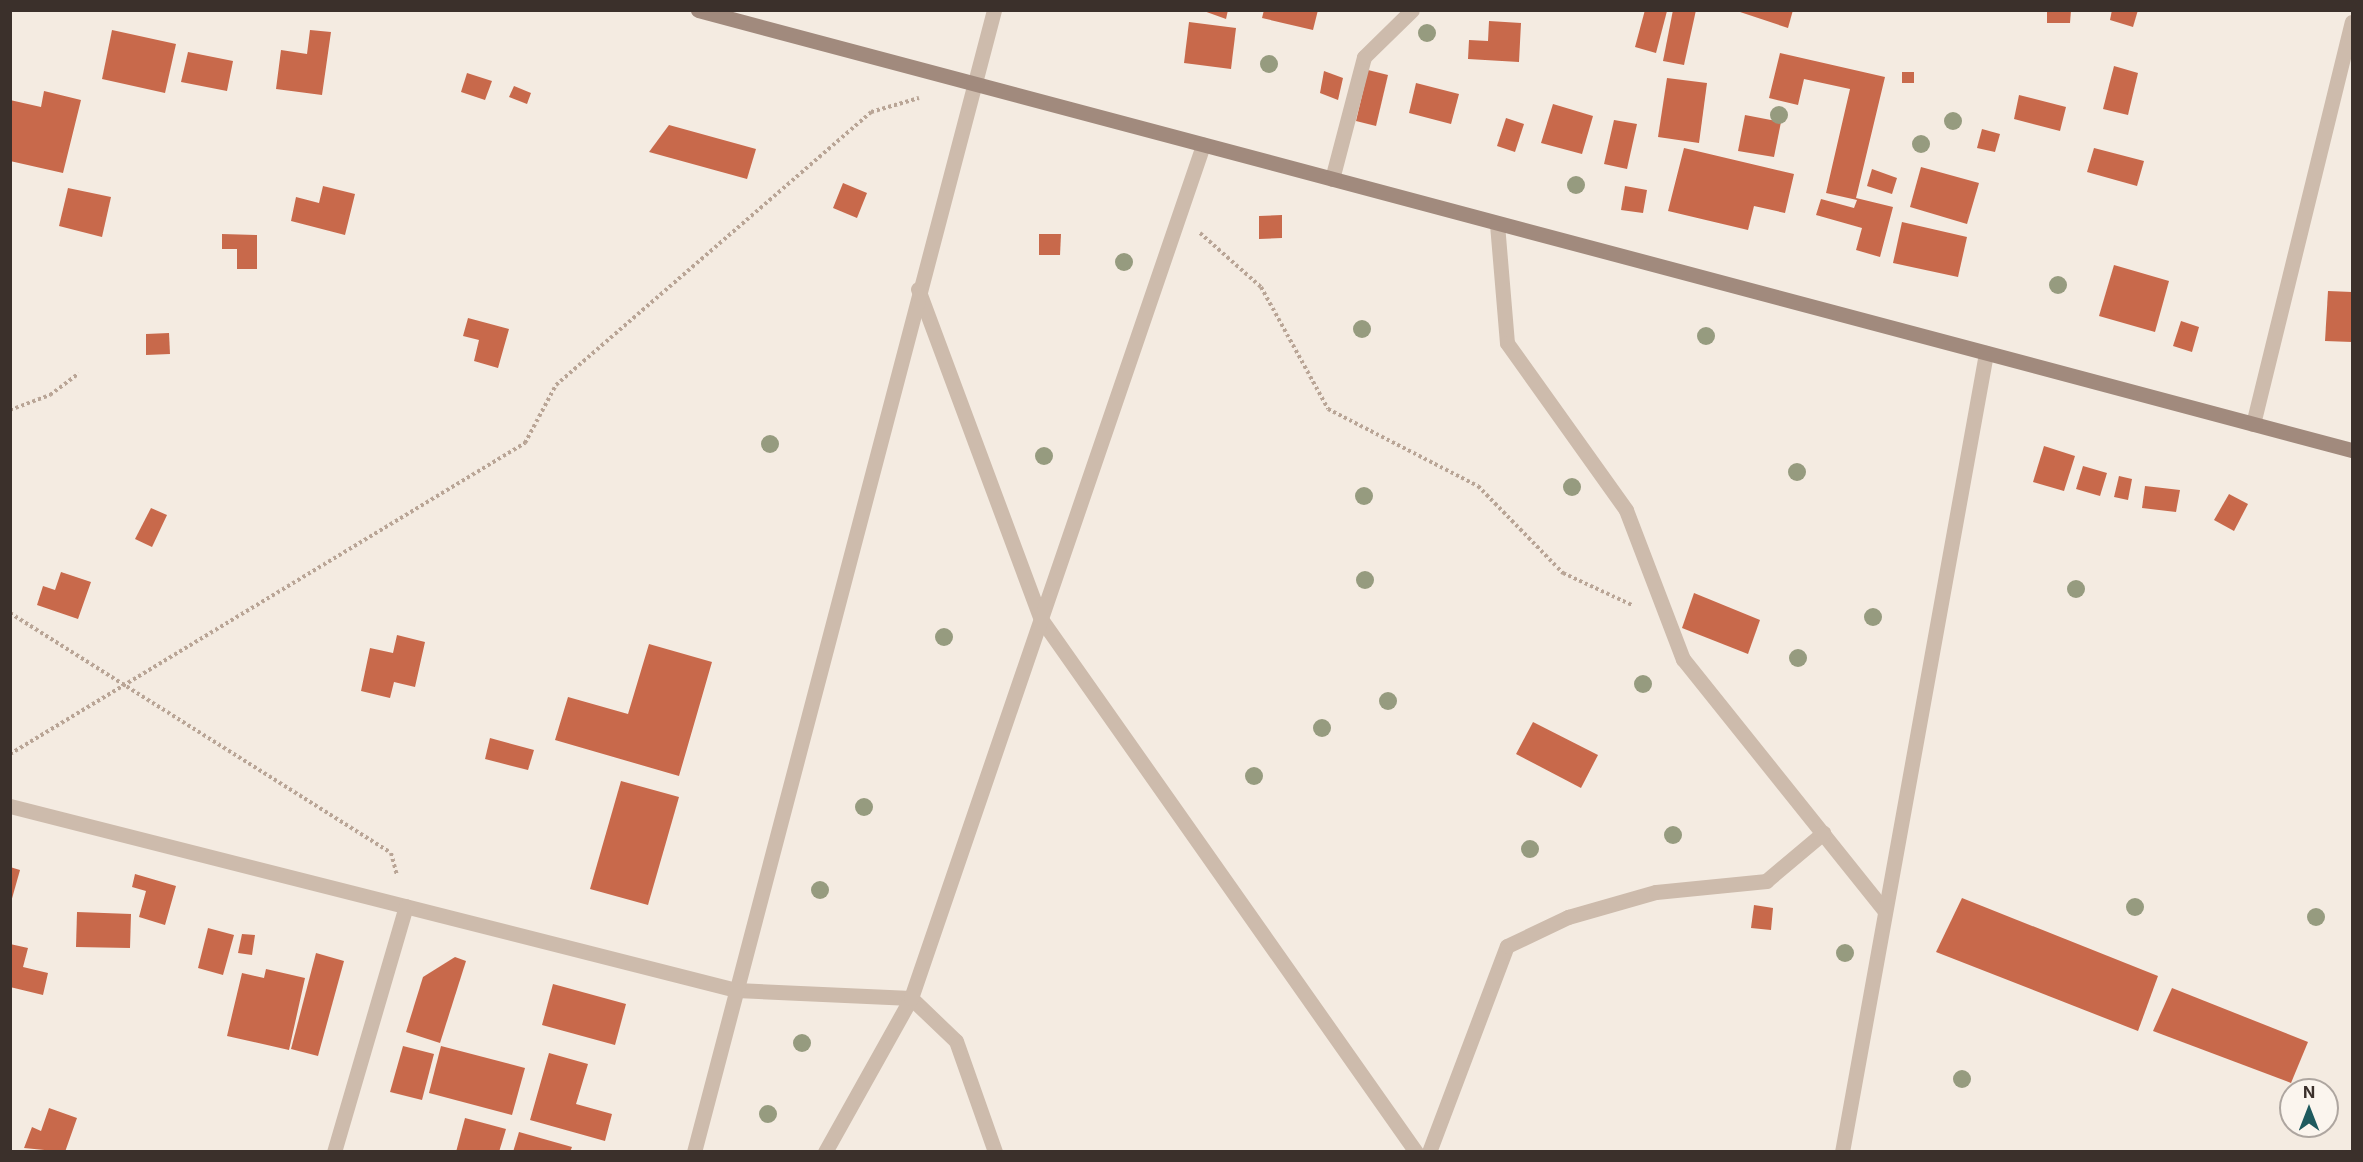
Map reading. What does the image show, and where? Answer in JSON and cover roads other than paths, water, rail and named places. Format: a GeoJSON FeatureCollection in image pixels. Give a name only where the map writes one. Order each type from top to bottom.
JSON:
{"type":"FeatureCollection","features":[{"type":"Feature","properties":{"kind":"main road"},"geometry":{"type":"LineString","coordinates":[[698,10],[2352,450]]}},
{"type":"Feature","properties":{"kind":"street"},"geometry":{"type":"LineString","coordinates":[[694,1152],[971,84],[994,10]]}},
{"type":"Feature","properties":{"kind":"street"},"geometry":{"type":"LineString","coordinates":[[1332,179],[1364,57],[1412,10]]}},
{"type":"Feature","properties":{"kind":"street"},"geometry":{"type":"LineString","coordinates":[[2253,424],[2352,22]]}},
{"type":"Feature","properties":{"kind":"street"},"geometry":{"type":"LineString","coordinates":[[825,1152],[911,998],[1203,145]]}},
{"type":"Feature","properties":{"kind":"street"},"geometry":{"type":"LineString","coordinates":[[1497,224],[1507,343],[1626,510],[1683,659],[1885,911]]}},
{"type":"Feature","properties":{"kind":"street"},"geometry":{"type":"LineString","coordinates":[[918,289],[1041,620],[1416,1152]]}},
{"type":"Feature","properties":{"kind":"street"},"geometry":{"type":"LineString","coordinates":[[1842,1152],[1986,353]]}},
{"type":"Feature","properties":{"kind":"street"},"geometry":{"type":"LineString","coordinates":[[10,806],[736,990],[911,998],[956,1041],[995,1152]]}},
{"type":"Feature","properties":{"kind":"street"},"geometry":{"type":"LineString","coordinates":[[1429,1152],[1507,946],[1568,918],[1656,892],[1766,881],[1823,833]]}},
{"type":"Feature","properties":{"kind":"street"},"geometry":{"type":"LineString","coordinates":[[334,1152],[406,906]]}}]}
